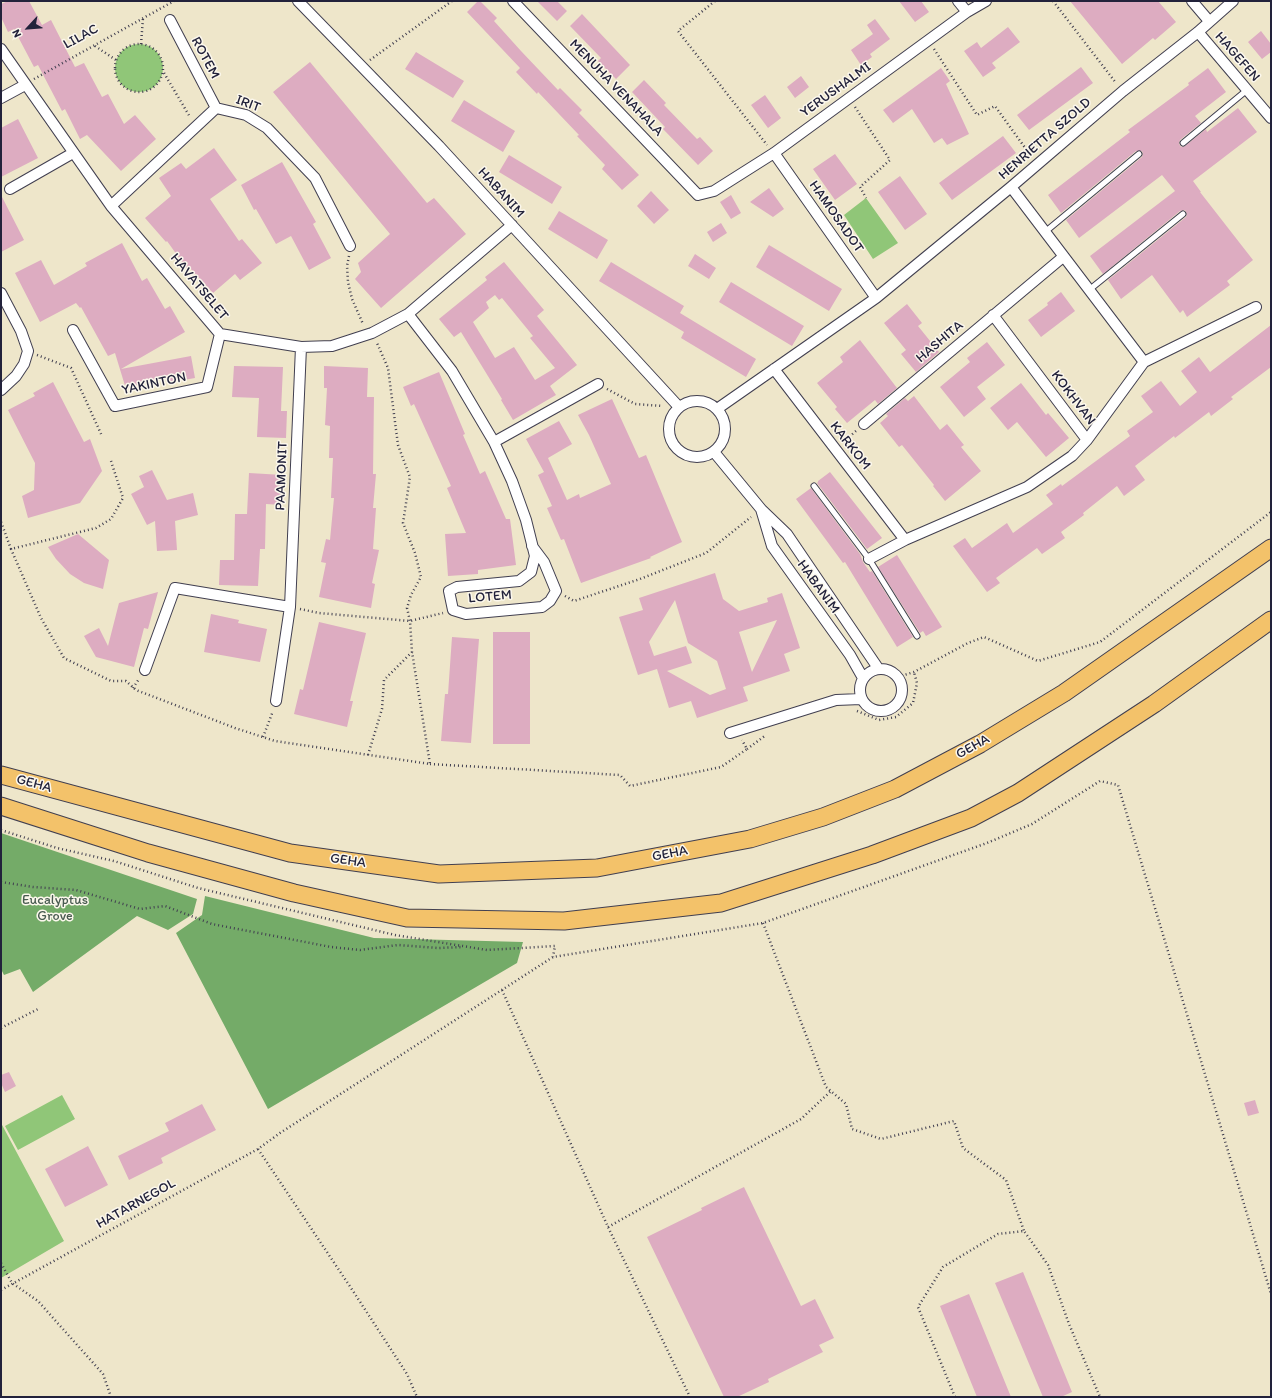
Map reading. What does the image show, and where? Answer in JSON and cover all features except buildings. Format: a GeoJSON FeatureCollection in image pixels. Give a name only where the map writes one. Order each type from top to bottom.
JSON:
{"type":"FeatureCollection","features":[{"type":"Feature","properties":{"kind":"highway","name":"GEHA"},"geometry":{"type":"LineString","coordinates":[[1,774],[290,853],[439,874],[597,868],[750,839],[823,817],[894,789],[980,744],[1064,693],[1271,548]]}},
{"type":"Feature","properties":{"kind":"highway"},"geometry":{"type":"LineString","coordinates":[[1,806],[148,853],[294,894],[406,918],[564,920],[720,903],[872,855],[971,818],[1018,793],[1154,704],[1271,620]]}},
{"type":"Feature","properties":{"kind":"street","name":"HABANIM"},"geometry":{"type":"LineString","coordinates":[[298,1],[439,146],[679,407]]}},
{"type":"Feature","properties":{"kind":"street","name":"MENUHA VENAHALA"},"geometry":{"type":"LineString","coordinates":[[513,1],[698,195]]}},
{"type":"Feature","properties":{"kind":"street"},"geometry":{"type":"LineString","coordinates":[[958,1],[967,12]]}},
{"type":"Feature","properties":{"kind":"street","name":"YERUSHALMI"},"geometry":{"type":"LineString","coordinates":[[698,195],[714,191],[774,153],[967,12],[986,1]]}},
{"type":"Feature","properties":{"kind":"street"},"geometry":{"type":"LineString","coordinates":[[1192,1],[1209,21]]}},
{"type":"Feature","properties":{"kind":"street","name":"HENRIETTA SZOLD"},"geometry":{"type":"LineString","coordinates":[[876,298],[1011,187],[1123,91],[1198,32],[1232,1]]}},
{"type":"Feature","properties":{"kind":"street","name":"ROTEM"},"geometry":{"type":"LineString","coordinates":[[170,20],[216,108]]}},
{"type":"Feature","properties":{"kind":"street","name":"HAGEFEN"},"geometry":{"type":"LineString","coordinates":[[1198,32],[1271,118]]}},
{"type":"Feature","properties":{"kind":"street","name":"HAVATSELET"},"geometry":{"type":"LineString","coordinates":[[1,49],[111,206],[220,334],[301,347],[332,346],[367,335],[408,314],[512,225]]}},
{"type":"Feature","properties":{"kind":"street"},"geometry":{"type":"LineString","coordinates":[[1,98],[25,84]]}},
{"type":"Feature","properties":{"kind":"street","name":"IRIT"},"geometry":{"type":"LineString","coordinates":[[111,206],[216,108],[246,115],[267,128],[315,178],[350,246]]}},
{"type":"Feature","properties":{"kind":"street"},"geometry":{"type":"LineString","coordinates":[[10,189],[73,153]]}},
{"type":"Feature","properties":{"kind":"street","name":"HAMOSADOT"},"geometry":{"type":"LineString","coordinates":[[774,153],[876,298]]}},
{"type":"Feature","properties":{"kind":"street"},"geometry":{"type":"LineString","coordinates":[[1011,187],[1144,362]]}},
{"type":"Feature","properties":{"kind":"street","name":"HASHITA"},"geometry":{"type":"LineString","coordinates":[[864,424],[1063,256]]}},
{"type":"Feature","properties":{"kind":"street"},"geometry":{"type":"LineString","coordinates":[[1,293],[21,331],[28,351],[24,364],[16,376],[1,390]]}},
{"type":"Feature","properties":{"kind":"street"},"geometry":{"type":"LineString","coordinates":[[717,409],[876,298]]}},
{"type":"Feature","properties":{"kind":"street","name":"KOKHVAN"},"geometry":{"type":"LineString","coordinates":[[993,315],[1087,440],[1144,362],[1256,307]]}},
{"type":"Feature","properties":{"kind":"street","name":"LOTEM"},"geometry":{"type":"LineString","coordinates":[[408,314],[452,371],[494,442],[512,481],[526,520],[532,546],[535,556],[531,572],[519,581],[457,587],[449,591],[453,610],[466,614],[542,607],[550,602],[556,591],[544,562],[532,546]]}},
{"type":"Feature","properties":{"kind":"street","name":"YAKINTON"},"geometry":{"type":"LineString","coordinates":[[73,330],[115,406],[207,387],[220,334]]}},
{"type":"Feature","properties":{"kind":"street","name":"PAAMONIT"},"geometry":{"type":"LineString","coordinates":[[276,701],[290,607],[301,347]]}},
{"type":"Feature","properties":{"kind":"street","name":"KARKOM"},"geometry":{"type":"LineString","coordinates":[[774,369],[905,540]]}},
{"type":"Feature","properties":{"kind":"street"},"geometry":{"type":"LineString","coordinates":[[494,442],[598,384]]}},
{"type":"Feature","properties":{"kind":"street"},"geometry":{"type":"LineString","coordinates":[[694,400],[707,402],[717,409],[723,417],[725,436],[721,445],[714,452],[705,456],[696,457],[686,455],[675,446],[669,433],[669,423],[673,414],[679,407],[686,402],[694,400]]}},
{"type":"Feature","properties":{"kind":"street"},"geometry":{"type":"LineString","coordinates":[[869,559],[905,540],[1027,487],[1072,456],[1087,440]]}},
{"type":"Feature","properties":{"kind":"street","name":"HABANIM"},"geometry":{"type":"LineString","coordinates":[[714,452],[761,509],[787,534],[878,668]]}},
{"type":"Feature","properties":{"kind":"street","name":"HABANIM"},"geometry":{"type":"LineString","coordinates":[[761,509],[772,546],[850,655],[863,678]]}},
{"type":"Feature","properties":{"kind":"street"},"geometry":{"type":"LineString","coordinates":[[145,670],[175,588],[290,607]]}},
{"type":"Feature","properties":{"kind":"street"},"geometry":{"type":"LineString","coordinates":[[878,668],[892,672],[898,677],[902,690],[901,698],[892,709],[878,712],[865,705],[861,699],[859,691],[860,684],[867,673],[878,668]]}},
{"type":"Feature","properties":{"kind":"street"},"geometry":{"type":"LineString","coordinates":[[733,732],[836,700],[861,699]]}},
{"type":"Feature","properties":{"kind":"lane"},"geometry":{"type":"LineString","coordinates":[[1182,143],[1247,90]]}},
{"type":"Feature","properties":{"kind":"lane"},"geometry":{"type":"LineString","coordinates":[[1044,232],[1139,154]]}},
{"type":"Feature","properties":{"kind":"lane"},"geometry":{"type":"LineString","coordinates":[[1089,290],[1183,214]]}},
{"type":"Feature","properties":{"kind":"lane"},"geometry":{"type":"LineString","coordinates":[[814,486],[869,559],[916,636]]}},
{"type":"Feature","properties":{"kind":"path","name":"LILAC"},"geometry":{"type":"LineString","coordinates":[[25,84],[174,1]]}},
{"type":"Feature","properties":{"kind":"path"},"geometry":{"type":"LineString","coordinates":[[361,66],[452,1]]}},
{"type":"Feature","properties":{"kind":"path"},"geometry":{"type":"LineString","coordinates":[[715,1],[678,31],[774,153]]}},
{"type":"Feature","properties":{"kind":"path"},"geometry":{"type":"LineString","coordinates":[[1053,1],[1123,91]]}},
{"type":"Feature","properties":{"kind":"path"},"geometry":{"type":"LineString","coordinates":[[141,44],[144,18]]}},
{"type":"Feature","properties":{"kind":"path"},"geometry":{"type":"LineString","coordinates":[[928,40],[977,115],[995,106],[1038,164]]}},
{"type":"Feature","properties":{"kind":"path"},"geometry":{"type":"LineString","coordinates":[[141,44],[156,50],[161,57],[163,73],[160,81],[155,87],[144,92],[131,92],[124,88],[119,82],[115,68],[116,60],[120,53],[126,48],[141,44]]}},
{"type":"Feature","properties":{"kind":"path"},"geometry":{"type":"LineString","coordinates":[[95,46],[116,60]]}},
{"type":"Feature","properties":{"kind":"path"},"geometry":{"type":"LineString","coordinates":[[163,73],[196,127]]}},
{"type":"Feature","properties":{"kind":"path"},"geometry":{"type":"LineString","coordinates":[[849,98],[890,160],[860,188],[866,198]]}},
{"type":"Feature","properties":{"kind":"path"},"geometry":{"type":"LineString","coordinates":[[350,246],[347,266],[348,282],[352,299],[367,335]]}},
{"type":"Feature","properties":{"kind":"path"},"geometry":{"type":"LineString","coordinates":[[28,351],[71,368],[102,436]]}},
{"type":"Feature","properties":{"kind":"path"},"geometry":{"type":"LineString","coordinates":[[598,384],[635,404],[679,407]]}},
{"type":"Feature","properties":{"kind":"path"},"geometry":{"type":"LineString","coordinates":[[834,449],[864,424]]}},
{"type":"Feature","properties":{"kind":"path"},"geometry":{"type":"LineString","coordinates":[[556,591],[574,601],[640,579],[706,553],[761,509]]}},
{"type":"Feature","properties":{"kind":"path"},"geometry":{"type":"LineString","coordinates":[[898,677],[914,672],[968,643],[984,637],[1038,661],[1100,642],[1271,512]]}},
{"type":"Feature","properties":{"kind":"path"},"geometry":{"type":"LineString","coordinates":[[1,522],[12,549]]}},
{"type":"Feature","properties":{"kind":"path"},"geometry":{"type":"LineString","coordinates":[[290,607],[320,613],[410,621],[453,610]]}},
{"type":"Feature","properties":{"kind":"path"},"geometry":{"type":"LineString","coordinates":[[368,755],[382,709],[384,680],[412,652]]}},
{"type":"Feature","properties":{"kind":"path"},"geometry":{"type":"LineString","coordinates":[[849,710],[857,711],[879,720],[896,717],[913,703],[917,683],[914,672]]}},
{"type":"Feature","properties":{"kind":"path"},"geometry":{"type":"LineString","coordinates":[[263,737],[276,701]]}},
{"type":"Feature","properties":{"kind":"path"},"geometry":{"type":"LineString","coordinates":[[733,732],[747,749]]}},
{"type":"Feature","properties":{"kind":"path"},"geometry":{"type":"LineString","coordinates":[[430,764],[620,775],[630,786],[721,767],[763,736],[771,734]]}},
{"type":"Feature","properties":{"kind":"path"},"geometry":{"type":"LineString","coordinates":[[1100,1397],[1069,1324],[1048,1265],[1024,1231],[1006,1180],[963,1148],[954,1121],[882,1139],[852,1129],[846,1104],[826,1087],[763,923],[1032,824],[1100,780],[1118,786],[1271,1294]]}},
{"type":"Feature","properties":{"kind":"path"},"geometry":{"type":"LineString","coordinates":[[1,882],[33,887],[76,890],[140,909],[165,906],[212,924],[331,947],[360,950],[398,945],[438,948],[470,947]]}},
{"type":"Feature","properties":{"kind":"path","name":"HATARNEGOL"},"geometry":{"type":"LineString","coordinates":[[1,1290],[258,1149],[280,1133],[553,957],[763,923]]}},
{"type":"Feature","properties":{"kind":"path"},"geometry":{"type":"LineString","coordinates":[[502,990],[608,1227],[690,1397]]}},
{"type":"Feature","properties":{"kind":"path"},"geometry":{"type":"LineString","coordinates":[[1,1028],[40,1008]]}},
{"type":"Feature","properties":{"kind":"path"},"geometry":{"type":"LineString","coordinates":[[608,1227],[801,1119],[831,1091]]}},
{"type":"Feature","properties":{"kind":"path"},"geometry":{"type":"LineString","coordinates":[[258,1149],[407,1374],[417,1397]]}},
{"type":"Feature","properties":{"kind":"path"},"geometry":{"type":"LineString","coordinates":[[955,1397],[918,1307],[943,1267],[998,1234],[1024,1231]]}},
{"type":"Feature","properties":{"kind":"path"},"geometry":{"type":"LineString","coordinates":[[1,1263],[12,1283],[38,1301],[103,1374],[111,1397]]}},
{"type":"Feature","properties":{"kind":"green space"},"geometry":{"type":"Polygon","coordinates":[[[134,44],[144,44],[153,48],[159,54],[163,63],[163,73],[159,82],[153,88],[144,92],[134,92],[125,88],[119,82],[115,73],[115,63],[119,54],[125,48],[134,44]]]}},
{"type":"Feature","properties":{"kind":"green space"},"geometry":{"type":"Polygon","coordinates":[[[866,198],[898,243],[873,259],[844,215],[866,198]]]}},
{"type":"Feature","properties":{"kind":"green space","name":"Eucalyptus Grove"},"geometry":{"type":"Polygon","coordinates":[[[1,833],[197,899],[193,914],[168,930],[137,916],[33,992],[20,969],[4,975],[1,969],[1,833]]]}},
{"type":"Feature","properties":{"kind":"green space"},"geometry":{"type":"Polygon","coordinates":[[[205,896],[374,938],[523,942],[517,963],[268,1109],[176,933],[202,915],[205,896]]]}},
{"type":"Feature","properties":{"kind":"green space"},"geometry":{"type":"Polygon","coordinates":[[[62,1095],[75,1119],[18,1150],[5,1126],[62,1095]]]}},
{"type":"Feature","properties":{"kind":"green space"},"geometry":{"type":"Polygon","coordinates":[[[1,1123],[64,1241],[1,1278],[1,1123]]]}}]}
